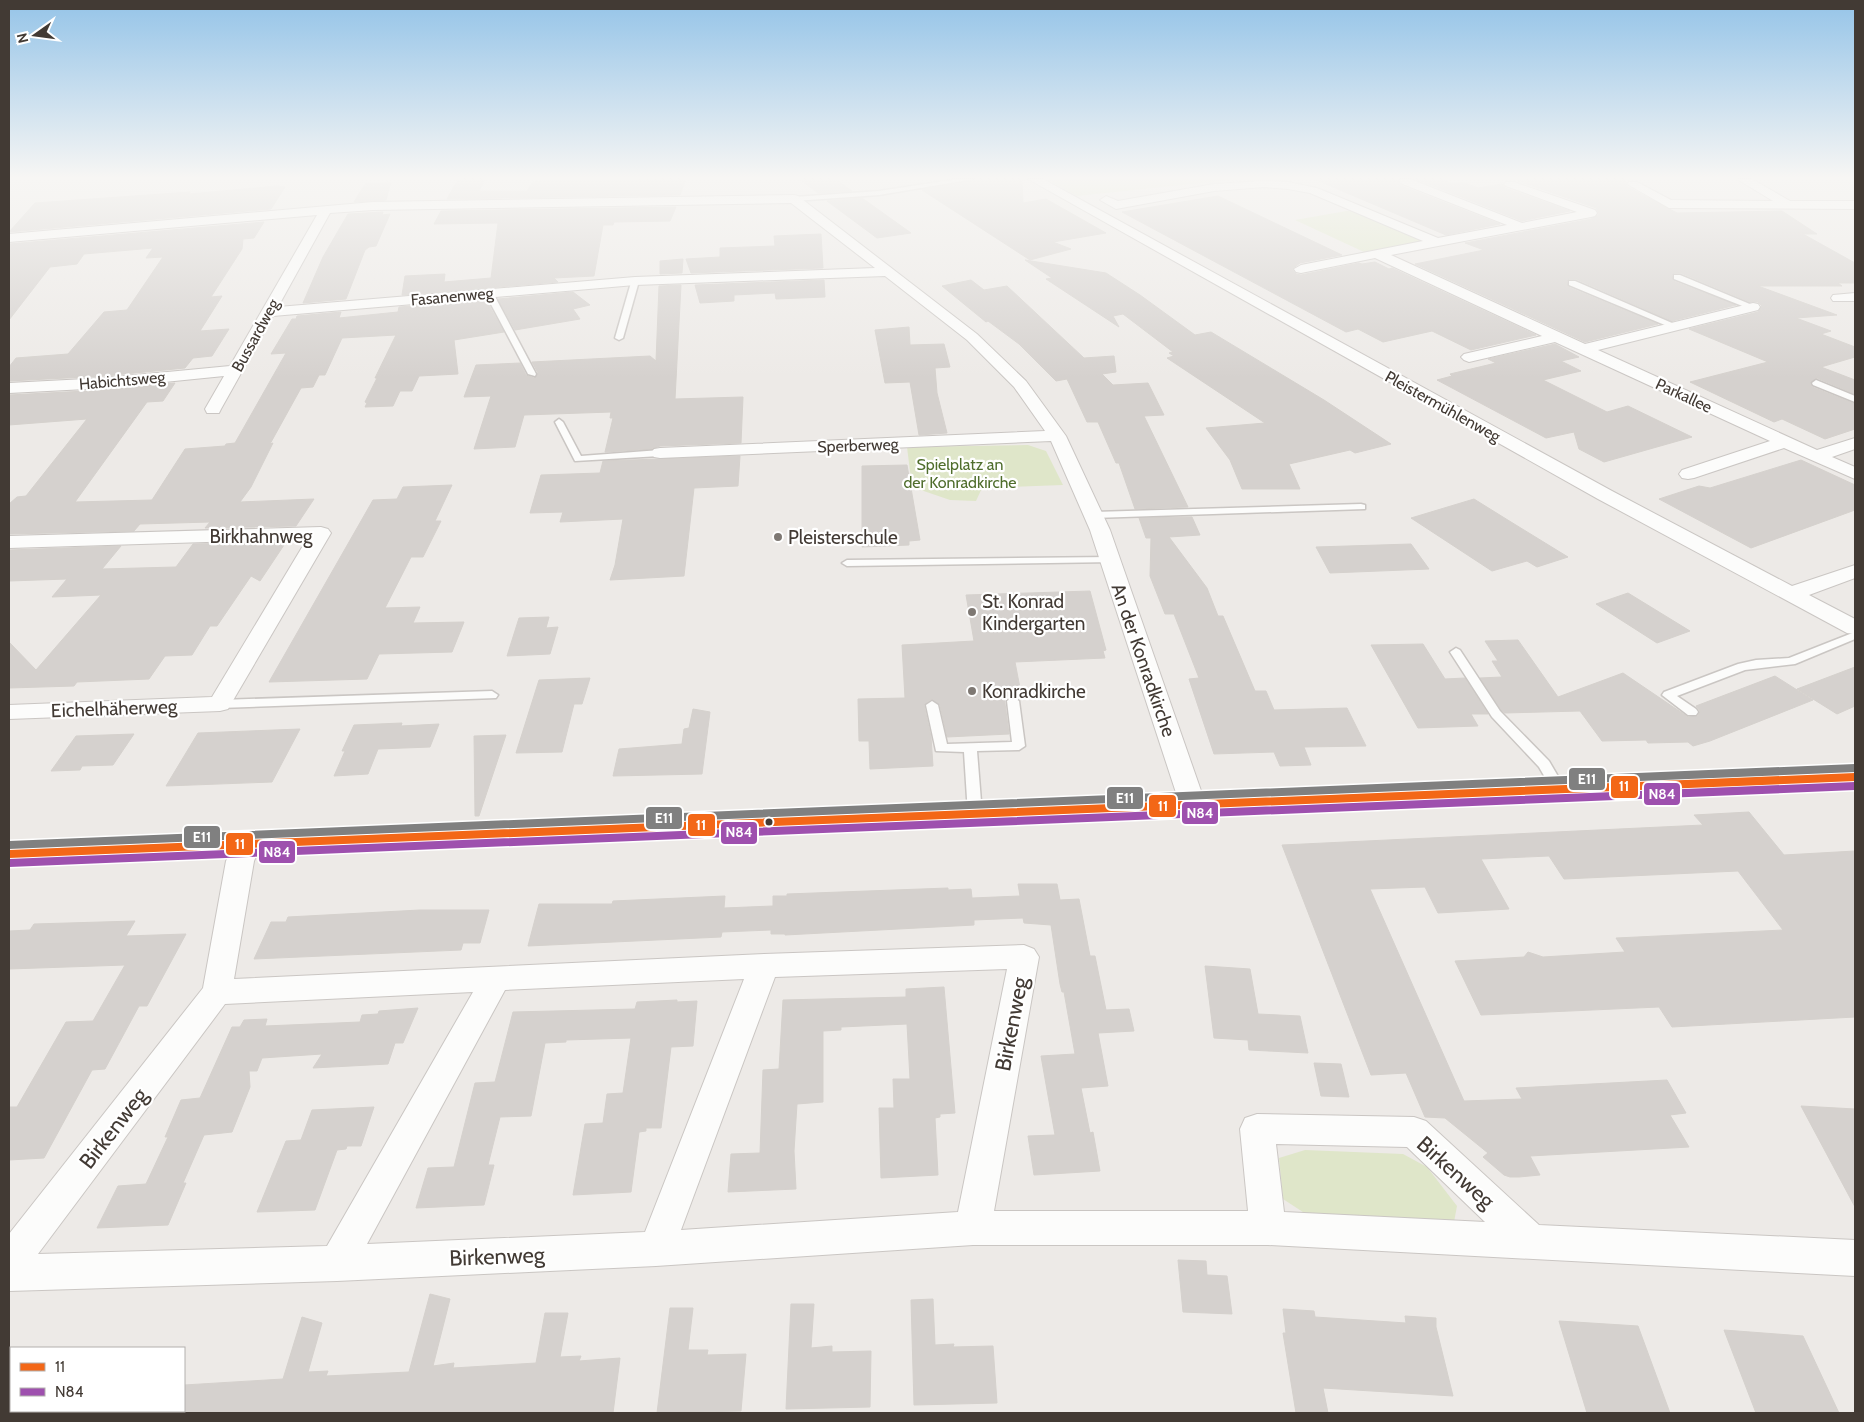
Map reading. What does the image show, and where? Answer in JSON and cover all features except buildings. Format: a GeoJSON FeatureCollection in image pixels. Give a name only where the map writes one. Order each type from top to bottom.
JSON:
{"type":"FeatureCollection","features":[{"type":"Feature","properties":{"kind":"street","name":"Bussardweg"},"geometry":{"type":"LineString","coordinates":[[213,410],[306,245]]}},
{"type":"Feature","properties":{"kind":"street","name":"An der Konradkirche"},"geometry":{"type":"LineString","coordinates":[[854,245],[972,338],[1020,384],[1057,436],[1094,515],[1193,805]]}},
{"type":"Feature","properties":{"kind":"street","name":"Pleistermühlenweg"},"geometry":{"type":"LineString","coordinates":[[1154,245],[1612,498],[1855,628]]}},
{"type":"Feature","properties":{"kind":"street"},"geometry":{"type":"LineString","coordinates":[[1300,269],[1421,245]]}},
{"type":"Feature","properties":{"kind":"street","name":"Parkallee"},"geometry":{"type":"LineString","coordinates":[[1377,254],[1855,474]]}},
{"type":"Feature","properties":{"kind":"street","name":"Fasanenweg"},"geometry":{"type":"LineString","coordinates":[[268,312],[635,281],[888,272]]}},
{"type":"Feature","properties":{"kind":"street"},"geometry":{"type":"LineString","coordinates":[[1838,298],[1855,297]]}},
{"type":"Feature","properties":{"kind":"street"},"geometry":{"type":"LineString","coordinates":[[1584,349],[1753,307]]}},
{"type":"Feature","properties":{"kind":"street"},"geometry":{"type":"LineString","coordinates":[[1469,357],[1556,337]]}},
{"type":"Feature","properties":{"kind":"street","name":"Habichtsweg"},"geometry":{"type":"LineString","coordinates":[[9,388],[105,383],[235,370]]}},
{"type":"Feature","properties":{"kind":"street","name":"Sperberweg"},"geometry":{"type":"LineString","coordinates":[[660,454],[1057,436]]}},
{"type":"Feature","properties":{"kind":"street"},"geometry":{"type":"LineString","coordinates":[[1688,474],[1785,442]]}},
{"type":"Feature","properties":{"kind":"street"},"geometry":{"type":"LineString","coordinates":[[1816,456],[1855,443]]}},
{"type":"Feature","properties":{"kind":"street","name":"Birkhahnweg"},"geometry":{"type":"LineString","coordinates":[[9,542],[321,533],[220,704]]}},
{"type":"Feature","properties":{"kind":"street"},"geometry":{"type":"LineString","coordinates":[[1791,594],[1855,571]]}},
{"type":"Feature","properties":{"kind":"street","name":"Eichelhäherweg"},"geometry":{"type":"LineString","coordinates":[[9,712],[220,704]]}},
{"type":"Feature","properties":{"kind":"street"},"geometry":{"type":"LineString","coordinates":[[9,854],[1855,777]]}},
{"type":"Feature","properties":{"kind":"street","name":"Birkenweg"},"geometry":{"type":"LineString","coordinates":[[9,1263],[217,992],[240,861],[248,844]]}},
{"type":"Feature","properties":{"kind":"street","name":"Birkenweg"},"geometry":{"type":"LineString","coordinates":[[217,992],[764,966],[1024,957],[973,1228]]}},
{"type":"Feature","properties":{"kind":"street"},"geometry":{"type":"LineString","coordinates":[[656,1249],[764,966]]}},
{"type":"Feature","properties":{"kind":"street"},"geometry":{"type":"LineString","coordinates":[[337,1262],[496,978]]}},
{"type":"Feature","properties":{"kind":"street","name":"Birkenweg"},"geometry":{"type":"LineString","coordinates":[[1268,1228],[1257,1129],[1414,1132],[1532,1242]]}},
{"type":"Feature","properties":{"kind":"street","name":"Birkenweg"},"geometry":{"type":"LineString","coordinates":[[9,1273],[656,1249],[973,1228],[1268,1228],[1855,1258]]}},
{"type":"Feature","properties":{"kind":"lane"},"geometry":{"type":"LineString","coordinates":[[1677,277],[1753,307]]}},
{"type":"Feature","properties":{"kind":"lane"},"geometry":{"type":"LineString","coordinates":[[619,338],[635,281]]}},
{"type":"Feature","properties":{"kind":"lane"},"geometry":{"type":"LineString","coordinates":[[1572,283],[1675,326]]}},
{"type":"Feature","properties":{"kind":"lane"},"geometry":{"type":"LineString","coordinates":[[489,293],[532,374]]}},
{"type":"Feature","properties":{"kind":"lane"},"geometry":{"type":"LineString","coordinates":[[1816,383],[1855,399]]}},
{"type":"Feature","properties":{"kind":"lane"},"geometry":{"type":"LineString","coordinates":[[559,422],[578,459],[660,454]]}},
{"type":"Feature","properties":{"kind":"lane"},"geometry":{"type":"LineString","coordinates":[[1094,515],[1362,507]]}},
{"type":"Feature","properties":{"kind":"lane"},"geometry":{"type":"LineString","coordinates":[[847,562],[1110,560]]}},
{"type":"Feature","properties":{"kind":"lane"},"geometry":{"type":"LineString","coordinates":[[1692,712],[1668,695],[1742,667],[1791,661],[1855,636]]}},
{"type":"Feature","properties":{"kind":"lane"},"geometry":{"type":"LineString","coordinates":[[1456,652],[1496,714],[1544,764],[1559,790]]}},
{"type":"Feature","properties":{"kind":"lane"},"geometry":{"type":"LineString","coordinates":[[220,704],[492,695]]}},
{"type":"Feature","properties":{"kind":"lane"},"geometry":{"type":"LineString","coordinates":[[932,705],[941,748],[1019,746],[1012,701]]}},
{"type":"Feature","properties":{"kind":"lane"},"geometry":{"type":"LineString","coordinates":[[970,747],[975,814]]}},
{"type":"Feature","properties":{"kind":"green space"},"geometry":{"type":"Polygon","coordinates":[[[1350,245],[1400,245],[1364,252],[1350,245]]]}},
{"type":"Feature","properties":{"kind":"green space","name":"Spielplatz an der Konradkirche"},"geometry":{"type":"Polygon","coordinates":[[[1028,445],[1046,451],[1063,485],[982,488],[976,501],[950,500],[912,487],[907,447],[1028,445]]]}},
{"type":"Feature","properties":{"kind":"green space"},"geometry":{"type":"Polygon","coordinates":[[[1305,1150],[1403,1154],[1427,1167],[1457,1206],[1454,1222],[1309,1216],[1283,1199],[1279,1158],[1305,1150]]]}},
{"type":"Feature","properties":{"kind":"transit line","name":"E11"},"geometry":{"type":"LineString","coordinates":[[9,845],[1855,768]]}},
{"type":"Feature","properties":{"kind":"transit line","name":"11"},"geometry":{"type":"LineString","coordinates":[[9,854],[1855,777]]}},
{"type":"Feature","properties":{"kind":"transit line","name":"N84"},"geometry":{"type":"LineString","coordinates":[[9,863],[1855,786]]}},
{"type":"Feature","properties":{"kind":"place","name":"Pleisterschule"},"geometry":{"type":"Point","coordinates":[778,537]}},
{"type":"Feature","properties":{"kind":"place","name":"St. Konrad Kindergarten"},"geometry":{"type":"Point","coordinates":[972,612]}},
{"type":"Feature","properties":{"kind":"place","name":"Konradkirche"},"geometry":{"type":"Point","coordinates":[972,691]}}]}
